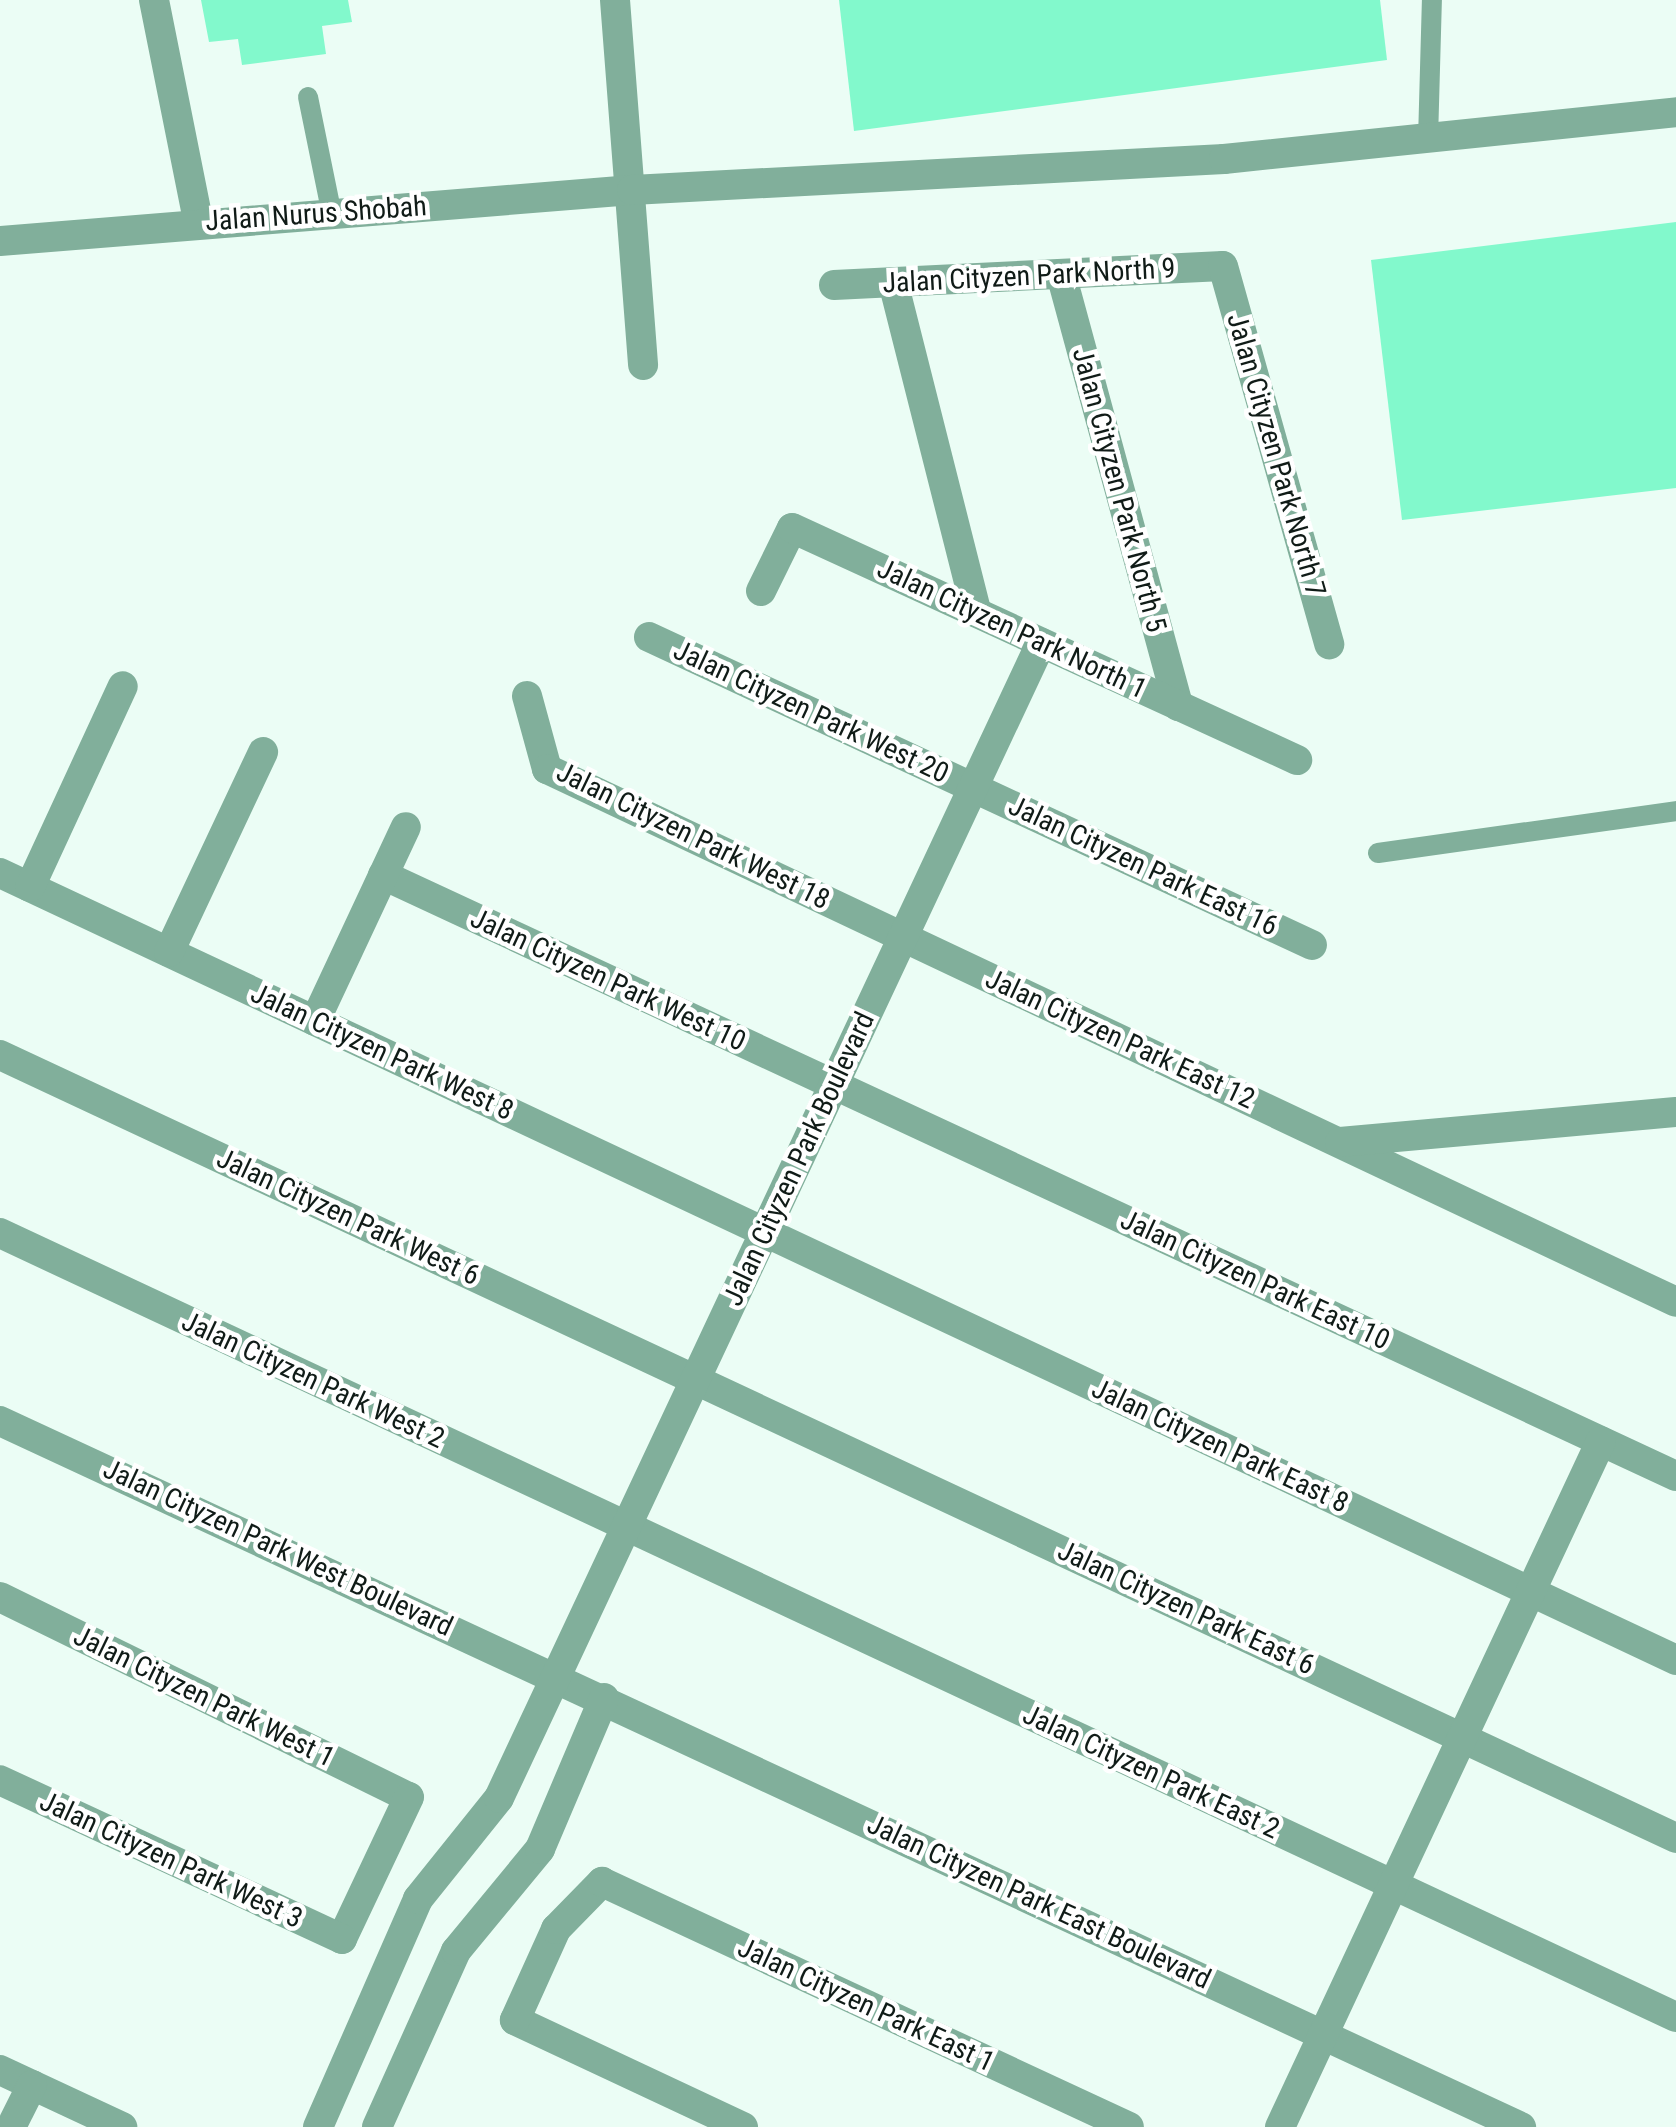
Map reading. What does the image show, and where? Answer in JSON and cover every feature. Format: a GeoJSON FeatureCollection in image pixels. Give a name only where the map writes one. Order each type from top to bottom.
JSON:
{"type":"FeatureCollection","features":[{"type":"Feature","properties":{"kind":"street"},"geometry":{"type":"LineString","coordinates":[[154,0],[198,221]]}},
{"type":"Feature","properties":{"kind":"street"},"geometry":{"type":"LineString","coordinates":[[614,0],[643,365]]}},
{"type":"Feature","properties":{"kind":"street","name":"Jalan Nurus Shobah"},"geometry":{"type":"LineString","coordinates":[[0,241],[198,221],[332,215],[632,190],[1224,159],[1676,112]]}},
{"type":"Feature","properties":{"kind":"street","name":"Jalan Cityzen Park North 9"},"geometry":{"type":"LineString","coordinates":[[834,285],[1223,266]]}},
{"type":"Feature","properties":{"kind":"street","name":"Jalan Cityzen Park North 7"},"geometry":{"type":"LineString","coordinates":[[1223,266],[1329,644]]}},
{"type":"Feature","properties":{"kind":"street","name":"Jalan Cityzen Park North 5"},"geometry":{"type":"LineString","coordinates":[[1061,274],[1178,706]]}},
{"type":"Feature","properties":{"kind":"street"},"geometry":{"type":"LineString","coordinates":[[893,282],[978,613]]}},
{"type":"Feature","properties":{"kind":"street","name":"Jalan Cityzen Park North 1"},"geometry":{"type":"LineString","coordinates":[[761,591],[792,528],[1296,760]]}},
{"type":"Feature","properties":{"kind":"street","name":"Jalan Cityzen Park West 20"},"geometry":{"type":"LineString","coordinates":[[649,637],[973,788]]}},
{"type":"Feature","properties":{"kind":"street","name":"Jalan Cityzen Park Boulevard"},"geometry":{"type":"LineString","coordinates":[[318,2127],[418,1899],[499,1798],[1041,643]]}},
{"type":"Feature","properties":{"kind":"street"},"geometry":{"type":"LineString","coordinates":[[30,887],[124,686]]}},
{"type":"Feature","properties":{"kind":"street","name":"Jalan Cityzen Park West 18"},"geometry":{"type":"LineString","coordinates":[[528,696],[547,769],[903,937]]}},
{"type":"Feature","properties":{"kind":"street"},"geometry":{"type":"LineString","coordinates":[[168,952],[263,752]]}},
{"type":"Feature","properties":{"kind":"street","name":"Jalan Cityzen Park East 16"},"geometry":{"type":"LineString","coordinates":[[973,788],[1312,945]]}},
{"type":"Feature","properties":{"kind":"street"},"geometry":{"type":"LineString","coordinates":[[315,1020],[406,826]]}},
{"type":"Feature","properties":{"kind":"street","name":"Jalan Cityzen Park West 8"},"geometry":{"type":"LineString","coordinates":[[0,873],[765,1232]]}},
{"type":"Feature","properties":{"kind":"street","name":"Jalan Cityzen Park West 10"},"geometry":{"type":"LineString","coordinates":[[383,875],[834,1085]]}},
{"type":"Feature","properties":{"kind":"street","name":"Jalan Cityzen Park East 12"},"geometry":{"type":"LineString","coordinates":[[903,937],[1676,1302]]}},
{"type":"Feature","properties":{"kind":"street","name":"Jalan Cityzen Park West 6"},"geometry":{"type":"LineString","coordinates":[[0,1054],[695,1380]]}},
{"type":"Feature","properties":{"kind":"street","name":"Jalan Cityzen Park East 10"},"geometry":{"type":"LineString","coordinates":[[834,1085],[1676,1476]]}},
{"type":"Feature","properties":{"kind":"street"},"geometry":{"type":"LineString","coordinates":[[1337,1142],[1676,1112]]}},
{"type":"Feature","properties":{"kind":"street","name":"Jalan Cityzen Park East 8"},"geometry":{"type":"LineString","coordinates":[[765,1232],[1676,1660]]}},
{"type":"Feature","properties":{"kind":"street","name":"Jalan Cityzen Park West 2"},"geometry":{"type":"LineString","coordinates":[[0,1233],[627,1526]]}},
{"type":"Feature","properties":{"kind":"street","name":"Jalan Cityzen Park East 6"},"geometry":{"type":"LineString","coordinates":[[695,1380],[1676,1838]]}},
{"type":"Feature","properties":{"kind":"street","name":"Jalan Cityzen Park West Boulevard"},"geometry":{"type":"LineString","coordinates":[[0,1421],[557,1676]]}},
{"type":"Feature","properties":{"kind":"street"},"geometry":{"type":"LineString","coordinates":[[1280,2127],[1601,1442]]}},
{"type":"Feature","properties":{"kind":"street","name":"Jalan Cityzen Park East 2"},"geometry":{"type":"LineString","coordinates":[[627,1526],[1676,2017]]}},
{"type":"Feature","properties":{"kind":"street","name":"Jalan Cityzen Park West 1"},"geometry":{"type":"LineString","coordinates":[[0,1597],[409,1796],[342,1939]]}},
{"type":"Feature","properties":{"kind":"street","name":"Jalan Cityzen Park East Boulevard"},"geometry":{"type":"LineString","coordinates":[[557,1676],[1522,2127]]}},
{"type":"Feature","properties":{"kind":"street"},"geometry":{"type":"LineString","coordinates":[[377,2127],[456,1951],[540,1848],[604,1698]]}},
{"type":"Feature","properties":{"kind":"street","name":"Jalan Cityzen Park West 3"},"geometry":{"type":"LineString","coordinates":[[0,1780],[342,1939]]}},
{"type":"Feature","properties":{"kind":"street","name":"Jalan Cityzen Park East 1"},"geometry":{"type":"LineString","coordinates":[[744,2127],[515,2020],[556,1930],[602,1882],[1129,2127]]}},
{"type":"Feature","properties":{"kind":"street"},"geometry":{"type":"LineString","coordinates":[[0,2070],[122,2127]]}},
{"type":"Feature","properties":{"kind":"street"},"geometry":{"type":"LineString","coordinates":[[11,2127],[32,2086]]}},
{"type":"Feature","properties":{"kind":"lane"},"geometry":{"type":"LineString","coordinates":[[1428,140],[1432,0]]}},
{"type":"Feature","properties":{"kind":"lane"},"geometry":{"type":"LineString","coordinates":[[308,97],[332,215]]}},
{"type":"Feature","properties":{"kind":"lane"},"geometry":{"type":"LineString","coordinates":[[1378,853],[1676,811]]}},
{"type":"Feature","properties":{"kind":"building"},"geometry":{"type":"Polygon","coordinates":[[[201,0],[348,0],[352,22],[322,26],[326,54],[242,65],[238,39],[209,42],[201,0]]]}},
{"type":"Feature","properties":{"kind":"building"},"geometry":{"type":"Polygon","coordinates":[[[839,0],[1380,0],[1387,60],[854,131],[839,0]]]}},
{"type":"Feature","properties":{"kind":"building"},"geometry":{"type":"Polygon","coordinates":[[[1676,222],[1676,488],[1402,520],[1371,260],[1676,222]]]}}]}
